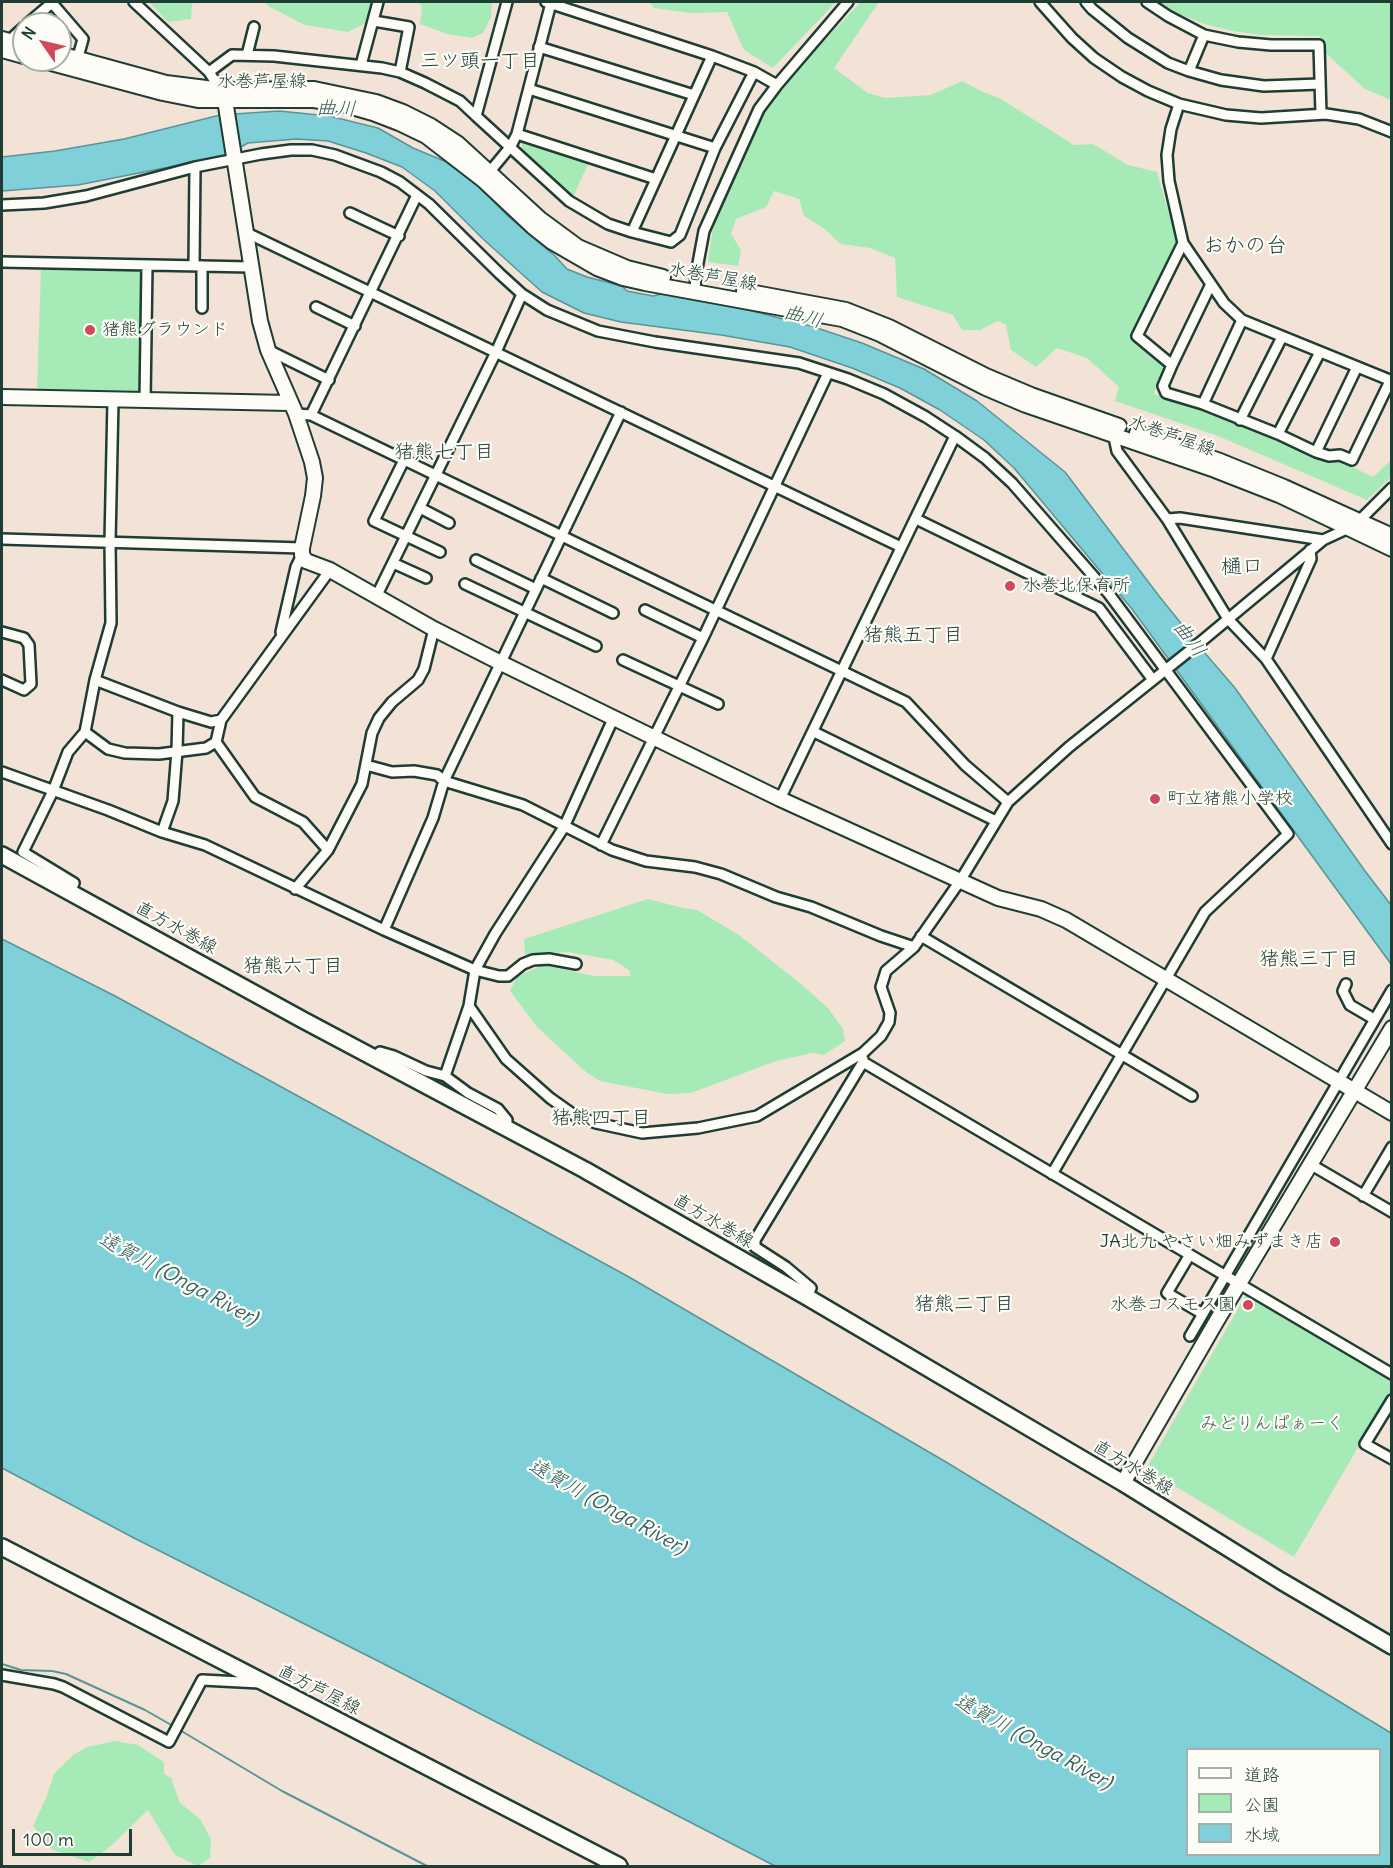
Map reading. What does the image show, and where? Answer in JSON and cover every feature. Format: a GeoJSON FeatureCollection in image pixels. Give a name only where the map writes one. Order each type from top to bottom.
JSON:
{"type":"FeatureCollection","features":[{"type":"Feature","properties":{"kind":"main road","name":"直方水巻線"},"geometry":{"type":"LineString","coordinates":[[2,855],[506,1127],[807,1297],[1392,1646]]}},
{"type":"Feature","properties":{"kind":"main road","name":"直方芦屋線"},"geometry":{"type":"LineString","coordinates":[[2,1546],[619,1866]]}},
{"type":"Feature","properties":{"kind":"street"},"geometry":{"type":"LineString","coordinates":[[41,12],[53,2],[83,39],[76,64]]}},
{"type":"Feature","properties":{"kind":"street"},"geometry":{"type":"LineString","coordinates":[[134,2],[209,72],[224,100],[260,321],[268,350],[293,408],[312,462],[315,478],[313,496],[280,638]]}},
{"type":"Feature","properties":{"kind":"street"},"geometry":{"type":"LineString","coordinates":[[361,65],[378,2]]}},
{"type":"Feature","properties":{"kind":"street"},"geometry":{"type":"LineString","coordinates":[[476,116],[507,2]]}},
{"type":"Feature","properties":{"kind":"street"},"geometry":{"type":"LineString","coordinates":[[486,176],[511,146],[517,134],[549,2],[712,56],[754,72],[777,85]]}},
{"type":"Feature","properties":{"kind":"street"},"geometry":{"type":"LineString","coordinates":[[695,287],[704,231],[759,110],[777,85],[848,2]]}},
{"type":"Feature","properties":{"kind":"street"},"geometry":{"type":"LineString","coordinates":[[1040,2],[1072,38],[1094,58],[1122,77],[1179,104],[1226,115],[1262,118],[1321,114],[1359,119],[1392,132]]}},
{"type":"Feature","properties":{"kind":"street"},"geometry":{"type":"LineString","coordinates":[[1086,2],[1128,39],[1168,63],[1189,71],[1221,80],[1264,86],[1320,84]]}},
{"type":"Feature","properties":{"kind":"street"},"geometry":{"type":"LineString","coordinates":[[1147,2],[1204,35],[1238,42],[1271,45],[1319,45],[1321,114]]}},
{"type":"Feature","properties":{"kind":"street"},"geometry":{"type":"LineString","coordinates":[[374,21],[409,27],[400,72]]}},
{"type":"Feature","properties":{"kind":"street"},"geometry":{"type":"LineString","coordinates":[[248,55],[255,27]]}},
{"type":"Feature","properties":{"kind":"street"},"geometry":{"type":"LineString","coordinates":[[1189,71],[1204,35]]}},
{"type":"Feature","properties":{"kind":"street"},"geometry":{"type":"LineString","coordinates":[[539,47],[694,95]]}},
{"type":"Feature","properties":{"kind":"street"},"geometry":{"type":"LineString","coordinates":[[209,72],[232,55],[361,65],[400,72],[460,102],[569,201],[608,224],[672,242],[680,235],[715,148],[754,72]]}},
{"type":"Feature","properties":{"kind":"street"},"geometry":{"type":"LineString","coordinates":[[633,232],[712,56]]}},
{"type":"Feature","properties":{"kind":"street","name":"水巻芦屋線"},"geometry":{"type":"LineString","coordinates":[[72,62],[76,64]]}},
{"type":"Feature","properties":{"kind":"street","name":"水巻芦屋線"},"geometry":{"type":"LineString","coordinates":[[72,64],[163,93],[198,100],[314,100],[373,113],[426,136],[486,176],[533,227],[552,242],[597,268],[645,283],[695,287],[842,319],[880,334],[1016,401],[1113,429],[1354,525],[1392,536]]}},
{"type":"Feature","properties":{"kind":"street"},"geometry":{"type":"LineString","coordinates":[[529,88],[675,137],[715,148]]}},
{"type":"Feature","properties":{"kind":"street"},"geometry":{"type":"LineString","coordinates":[[1179,104],[1171,129],[1167,155],[1169,181],[1183,243],[1224,303],[1242,320],[1391,381],[1352,460],[1340,455],[1329,456],[1316,452],[1203,404],[1166,393],[1162,386],[1211,284]]}},
{"type":"Feature","properties":{"kind":"street"},"geometry":{"type":"LineString","coordinates":[[517,134],[656,179]]}},
{"type":"Feature","properties":{"kind":"street"},"geometry":{"type":"LineString","coordinates":[[2,205],[44,203],[86,196],[233,157],[291,150],[312,150],[336,155],[381,172],[417,195],[522,294],[547,310],[598,331],[655,342],[799,363],[848,379],[884,394],[926,417],[956,435],[985,458],[1012,483],[1109,594],[1288,834],[1205,912],[1052,1174]]}},
{"type":"Feature","properties":{"kind":"street"},"geometry":{"type":"LineString","coordinates":[[195,167],[198,266],[202,308]]}},
{"type":"Feature","properties":{"kind":"street"},"geometry":{"type":"LineString","coordinates":[[311,415],[417,195]]}},
{"type":"Feature","properties":{"kind":"street"},"geometry":{"type":"LineString","coordinates":[[350,213],[399,236]]}},
{"type":"Feature","properties":{"kind":"street"},"geometry":{"type":"LineString","coordinates":[[245,232],[901,547]]}},
{"type":"Feature","properties":{"kind":"street"},"geometry":{"type":"LineString","coordinates":[[1172,364],[1137,336],[1183,243]]}},
{"type":"Feature","properties":{"kind":"street"},"geometry":{"type":"LineString","coordinates":[[2,262],[251,267]]}},
{"type":"Feature","properties":{"kind":"street"},"geometry":{"type":"LineString","coordinates":[[145,401],[147,265]]}},
{"type":"Feature","properties":{"kind":"street"},"geometry":{"type":"LineString","coordinates":[[376,597],[522,294]]}},
{"type":"Feature","properties":{"kind":"street"},"geometry":{"type":"LineString","coordinates":[[315,307],[355,326]]}},
{"type":"Feature","properties":{"kind":"street"},"geometry":{"type":"LineString","coordinates":[[1203,404],[1242,320]]}},
{"type":"Feature","properties":{"kind":"street"},"geometry":{"type":"LineString","coordinates":[[1240,420],[1282,337]]}},
{"type":"Feature","properties":{"kind":"street"},"geometry":{"type":"LineString","coordinates":[[268,350],[328,380]]}},
{"type":"Feature","properties":{"kind":"street"},"geometry":{"type":"LineString","coordinates":[[1278,434],[1320,352]]}},
{"type":"Feature","properties":{"kind":"street"},"geometry":{"type":"LineString","coordinates":[[1316,452],[1358,367]]}},
{"type":"Feature","properties":{"kind":"street"},"geometry":{"type":"LineString","coordinates":[[601,845],[703,638],[828,374]]}},
{"type":"Feature","properties":{"kind":"street"},"geometry":{"type":"LineString","coordinates":[[2,397],[293,408],[311,415],[906,702],[965,765],[1008,802]]}},
{"type":"Feature","properties":{"kind":"street"},"geometry":{"type":"LineString","coordinates":[[70,893],[74,883],[23,852],[53,791],[68,752],[85,732],[95,680],[111,622],[110,542],[114,400]]}},
{"type":"Feature","properties":{"kind":"street"},"geometry":{"type":"LineString","coordinates":[[384,930],[433,818],[444,780],[621,412]]}},
{"type":"Feature","properties":{"kind":"street"},"geometry":{"type":"LineString","coordinates":[[1113,429],[1117,451],[1167,519],[1228,619],[1266,659],[1392,844]]}},
{"type":"Feature","properties":{"kind":"street"},"geometry":{"type":"LineString","coordinates":[[780,799],[956,435]]}},
{"type":"Feature","properties":{"kind":"street"},"geometry":{"type":"LineString","coordinates":[[404,460],[374,520],[440,552]]}},
{"type":"Feature","properties":{"kind":"street"},"geometry":{"type":"LineString","coordinates":[[807,1297],[811,1288],[786,1267],[755,1247],[755,1240],[863,1058],[889,1022],[890,1013],[881,987],[886,971],[914,947],[960,881],[1008,802],[1069,747],[1203,640],[1310,550],[1323,540],[1354,525],[1392,488]]}},
{"type":"Feature","properties":{"kind":"street"},"geometry":{"type":"LineString","coordinates":[[420,508],[449,523]]}},
{"type":"Feature","properties":{"kind":"street"},"geometry":{"type":"LineString","coordinates":[[1167,519],[1180,518],[1323,540]]}},
{"type":"Feature","properties":{"kind":"street"},"geometry":{"type":"LineString","coordinates":[[916,519],[1099,608],[1153,680]]}},
{"type":"Feature","properties":{"kind":"street","name":"水巻芦屋線"},"geometry":{"type":"LineString","coordinates":[[1354,525],[1392,549]]}},
{"type":"Feature","properties":{"kind":"street"},"geometry":{"type":"LineString","coordinates":[[2,539],[302,551]]}},
{"type":"Feature","properties":{"kind":"street"},"geometry":{"type":"LineString","coordinates":[[1266,659],[1311,559],[1310,550]]}},
{"type":"Feature","properties":{"kind":"street"},"geometry":{"type":"LineString","coordinates":[[302,551],[306,561],[330,570],[434,630],[780,799],[998,898],[1041,909],[1066,920],[1392,1113]]}},
{"type":"Feature","properties":{"kind":"street"},"geometry":{"type":"LineString","coordinates":[[476,560],[536,589]]}},
{"type":"Feature","properties":{"kind":"street"},"geometry":{"type":"LineString","coordinates":[[393,563],[426,578]]}},
{"type":"Feature","properties":{"kind":"street"},"geometry":{"type":"LineString","coordinates":[[85,732],[108,749],[125,753],[159,754],[206,748],[216,742],[221,720],[330,570]]}},
{"type":"Feature","properties":{"kind":"street"},"geometry":{"type":"LineString","coordinates":[[541,579],[613,613]]}},
{"type":"Feature","properties":{"kind":"street"},"geometry":{"type":"LineString","coordinates":[[465,584],[596,645]]}},
{"type":"Feature","properties":{"kind":"street"},"geometry":{"type":"LineString","coordinates":[[288,599],[298,604],[305,604]]}},
{"type":"Feature","properties":{"kind":"street"},"geometry":{"type":"LineString","coordinates":[[645,610],[703,638]]}},
{"type":"Feature","properties":{"kind":"street"},"geometry":{"type":"LineString","coordinates":[[295,889],[328,850],[362,784],[372,734],[378,718],[392,702],[418,680],[424,669],[434,630]]}},
{"type":"Feature","properties":{"kind":"street"},"geometry":{"type":"LineString","coordinates":[[2,632],[24,638],[29,645],[31,684],[24,690],[2,680]]}},
{"type":"Feature","properties":{"kind":"street"},"geometry":{"type":"LineString","coordinates":[[623,660],[718,704]]}},
{"type":"Feature","properties":{"kind":"street"},"geometry":{"type":"LineString","coordinates":[[95,680],[178,712],[211,722],[221,720]]}},
{"type":"Feature","properties":{"kind":"street"},"geometry":{"type":"LineString","coordinates":[[162,832],[173,801],[178,712]]}},
{"type":"Feature","properties":{"kind":"street"},"geometry":{"type":"LineString","coordinates":[[445,1076],[469,1006],[475,970],[495,934],[564,826],[613,718]]}},
{"type":"Feature","properties":{"kind":"street"},"geometry":{"type":"LineString","coordinates":[[814,732],[996,821]]}},
{"type":"Feature","properties":{"kind":"street"},"geometry":{"type":"LineString","coordinates":[[216,742],[255,797],[303,822],[328,850]]}},
{"type":"Feature","properties":{"kind":"street"},"geometry":{"type":"LineString","coordinates":[[366,765],[392,772],[414,771],[437,775],[444,780],[524,805],[612,850],[646,861],[695,867],[721,874],[776,897],[914,947]]}},
{"type":"Feature","properties":{"kind":"street"},"geometry":{"type":"LineString","coordinates":[[2,772],[162,832],[205,845],[295,889],[475,970],[508,976],[523,964],[533,960],[549,959],[576,964]]}},
{"type":"Feature","properties":{"kind":"street"},"geometry":{"type":"LineString","coordinates":[[921,936],[1192,1096]]}},
{"type":"Feature","properties":{"kind":"street"},"geometry":{"type":"LineString","coordinates":[[1346,984],[1343,992],[1350,1005],[1374,1019]]}},
{"type":"Feature","properties":{"kind":"street"},"geometry":{"type":"LineString","coordinates":[[1190,1336],[1392,990]]}},
{"type":"Feature","properties":{"kind":"street"},"geometry":{"type":"LineString","coordinates":[[469,1006],[507,1059],[550,1098],[574,1114],[596,1123],[642,1133],[698,1128],[757,1116],[863,1058]]}},
{"type":"Feature","properties":{"kind":"street"},"geometry":{"type":"LineString","coordinates":[[1123,1484],[1238,1285],[1392,1028]]}},
{"type":"Feature","properties":{"kind":"street"},"geometry":{"type":"LineString","coordinates":[[374,1057],[380,1053],[394,1056],[426,1071],[445,1076],[468,1093],[498,1109],[507,1120],[506,1127]]}},
{"type":"Feature","properties":{"kind":"street"},"geometry":{"type":"LineString","coordinates":[[863,1058],[1224,1277],[1392,1374]]}},
{"type":"Feature","properties":{"kind":"street"},"geometry":{"type":"LineString","coordinates":[[1363,1196],[1392,1147]]}},
{"type":"Feature","properties":{"kind":"street"},"geometry":{"type":"LineString","coordinates":[[1310,1164],[1392,1212]]}},
{"type":"Feature","properties":{"kind":"street"},"geometry":{"type":"LineString","coordinates":[[1189,1256],[1167,1293],[1203,1314]]}},
{"type":"Feature","properties":{"kind":"street"},"geometry":{"type":"LineString","coordinates":[[1392,1400],[1365,1443],[1392,1459]]}},
{"type":"Feature","properties":{"kind":"street"},"geometry":{"type":"LineString","coordinates":[[2,1675],[63,1687],[169,1742],[202,1680],[265,1684]]}},
{"type":"Feature","properties":{"kind":"green space"},"geometry":{"type":"Polygon","coordinates":[[[149,2],[196,2],[192,4],[191,19],[168,22],[149,2]]]}},
{"type":"Feature","properties":{"kind":"green space"},"geometry":{"type":"Polygon","coordinates":[[[266,2],[373,2],[372,11],[364,24],[348,32],[305,25],[268,6],[266,2]]]}},
{"type":"Feature","properties":{"kind":"green space"},"geometry":{"type":"Polygon","coordinates":[[[419,2],[492,2],[491,17],[483,33],[472,38],[447,34],[420,24],[422,8],[419,2]]]}},
{"type":"Feature","properties":{"kind":"green space"},"geometry":{"type":"Polygon","coordinates":[[[649,2],[836,2],[773,68],[744,50],[727,12],[691,13],[654,8],[649,2]]]}},
{"type":"Feature","properties":{"kind":"green space"},"geometry":{"type":"Polygon","coordinates":[[[861,2],[879,2],[834,68],[868,93],[885,98],[931,95],[962,81],[1001,99],[1074,145],[1093,144],[1128,165],[1157,172],[1177,243],[1132,337],[1164,366],[1154,394],[1242,425],[1325,461],[1340,461],[1373,477],[1391,460],[1391,477],[1367,500],[1218,436],[1115,401],[1119,387],[1087,358],[1057,348],[1036,367],[1011,350],[1006,325],[998,321],[980,330],[962,330],[953,315],[897,297],[895,258],[870,248],[841,244],[822,227],[804,216],[799,199],[774,191],[766,207],[736,219],[731,234],[741,250],[738,266],[708,262],[713,227],[765,109],[783,83],[861,2]]]}},
{"type":"Feature","properties":{"kind":"green space"},"geometry":{"type":"Polygon","coordinates":[[[1159,2],[1391,2],[1391,100],[1365,89],[1320,48],[1320,36],[1261,35],[1233,31],[1204,24],[1170,10],[1159,2]]]}},
{"type":"Feature","properties":{"kind":"green space"},"geometry":{"type":"Polygon","coordinates":[[[528,142],[589,162],[573,197],[553,181],[522,149],[522,143],[528,142]]]}},
{"type":"Feature","properties":{"kind":"green space","name":"猪熊グラウンド"},"geometry":{"type":"Polygon","coordinates":[[[41,266],[142,268],[139,395],[37,392],[41,266]]]}},
{"type":"Feature","properties":{"kind":"green space"},"geometry":{"type":"Polygon","coordinates":[[[648,899],[697,910],[739,935],[828,1008],[843,1029],[845,1041],[824,1055],[813,1053],[776,1061],[691,1093],[667,1094],[600,1081],[586,1072],[537,1027],[510,991],[517,977],[542,965],[595,976],[631,976],[629,970],[613,960],[568,952],[525,955],[524,939],[648,899]]]}},
{"type":"Feature","properties":{"kind":"green space","name":"みどりんぱぁーく"},"geometry":{"type":"Polygon","coordinates":[[[1247,1293],[1391,1378],[1391,1391],[1294,1557],[1146,1469],[1247,1293]]]}},
{"type":"Feature","properties":{"kind":"green space"},"geometry":{"type":"Polygon","coordinates":[[[115,1741],[138,1745],[164,1762],[164,1774],[171,1778],[180,1803],[200,1819],[211,1839],[210,1858],[198,1866],[175,1855],[148,1810],[111,1846],[89,1862],[53,1850],[33,1826],[54,1774],[73,1755],[87,1747],[115,1741]]]}},
{"type":"Feature","properties":{"kind":"water","name":"曲川"},"geometry":{"type":"Polygon","coordinates":[[[279,111],[329,116],[378,128],[413,148],[461,168],[509,217],[567,269],[622,286],[627,291],[653,296],[673,291],[811,326],[862,343],[924,369],[977,401],[1065,472],[1159,596],[1235,688],[1391,905],[1391,964],[1132,609],[1014,468],[984,440],[940,410],[900,388],[852,368],[790,347],[621,322],[584,313],[542,292],[483,239],[435,191],[402,167],[328,141],[296,139],[248,143],[225,156],[78,185],[2,191],[2,157],[55,151],[124,139],[220,115],[279,111]]]}},
{"type":"Feature","properties":{"kind":"water","name":"遠賀川 (Onga River)"},"geometry":{"type":"Polygon","coordinates":[[[2,939],[115,996],[629,1277],[946,1462],[1391,1733],[1391,1866],[775,1866],[134,1538],[2,1468],[2,939]]]}},
{"type":"Feature","properties":{"kind":"waterway"},"geometry":{"type":"LineString","coordinates":[[2,1664],[21,1670],[66,1674],[145,1710],[173,1726]]}},
{"type":"Feature","properties":{"kind":"waterway"},"geometry":{"type":"LineString","coordinates":[[178,1729],[282,1791],[427,1866]]}},
{"type":"Feature","properties":{"kind":"place","name":"猪熊グラウンド"},"geometry":{"type":"Point","coordinates":[90,330]}},
{"type":"Feature","properties":{"kind":"place","name":"水巻北保育所"},"geometry":{"type":"Point","coordinates":[1010,586]}},
{"type":"Feature","properties":{"kind":"place","name":"町立猪熊小学校"},"geometry":{"type":"Point","coordinates":[1155,799]}},
{"type":"Feature","properties":{"kind":"place","name":"JA北九 やさい畑みずまき店"},"geometry":{"type":"Point","coordinates":[1335,1242]}},
{"type":"Feature","properties":{"kind":"place","name":"水巻コスモス園"},"geometry":{"type":"Point","coordinates":[1248,1305]}},
{"type":"Feature","properties":{"kind":"district","name":"三ツ頭一丁目"},"geometry":{"type":"Point","coordinates":[480,61]}},
{"type":"Feature","properties":{"kind":"district","name":"おかの台"},"geometry":{"type":"Point","coordinates":[1245,246]}},
{"type":"Feature","properties":{"kind":"district","name":"猪熊七丁目"},"geometry":{"type":"Point","coordinates":[444,452]}},
{"type":"Feature","properties":{"kind":"district","name":"樋口"},"geometry":{"type":"Point","coordinates":[1242,567]}},
{"type":"Feature","properties":{"kind":"district","name":"猪熊五丁目"},"geometry":{"type":"Point","coordinates":[913,635]}},
{"type":"Feature","properties":{"kind":"district","name":"猪熊三丁目"},"geometry":{"type":"Point","coordinates":[1309,959]}},
{"type":"Feature","properties":{"kind":"district","name":"猪熊六丁目"},"geometry":{"type":"Point","coordinates":[293,966]}},
{"type":"Feature","properties":{"kind":"district","name":"猪熊四丁目"},"geometry":{"type":"Point","coordinates":[601,1118]}},
{"type":"Feature","properties":{"kind":"district","name":"猪熊二丁目"},"geometry":{"type":"Point","coordinates":[964,1304]}}]}
